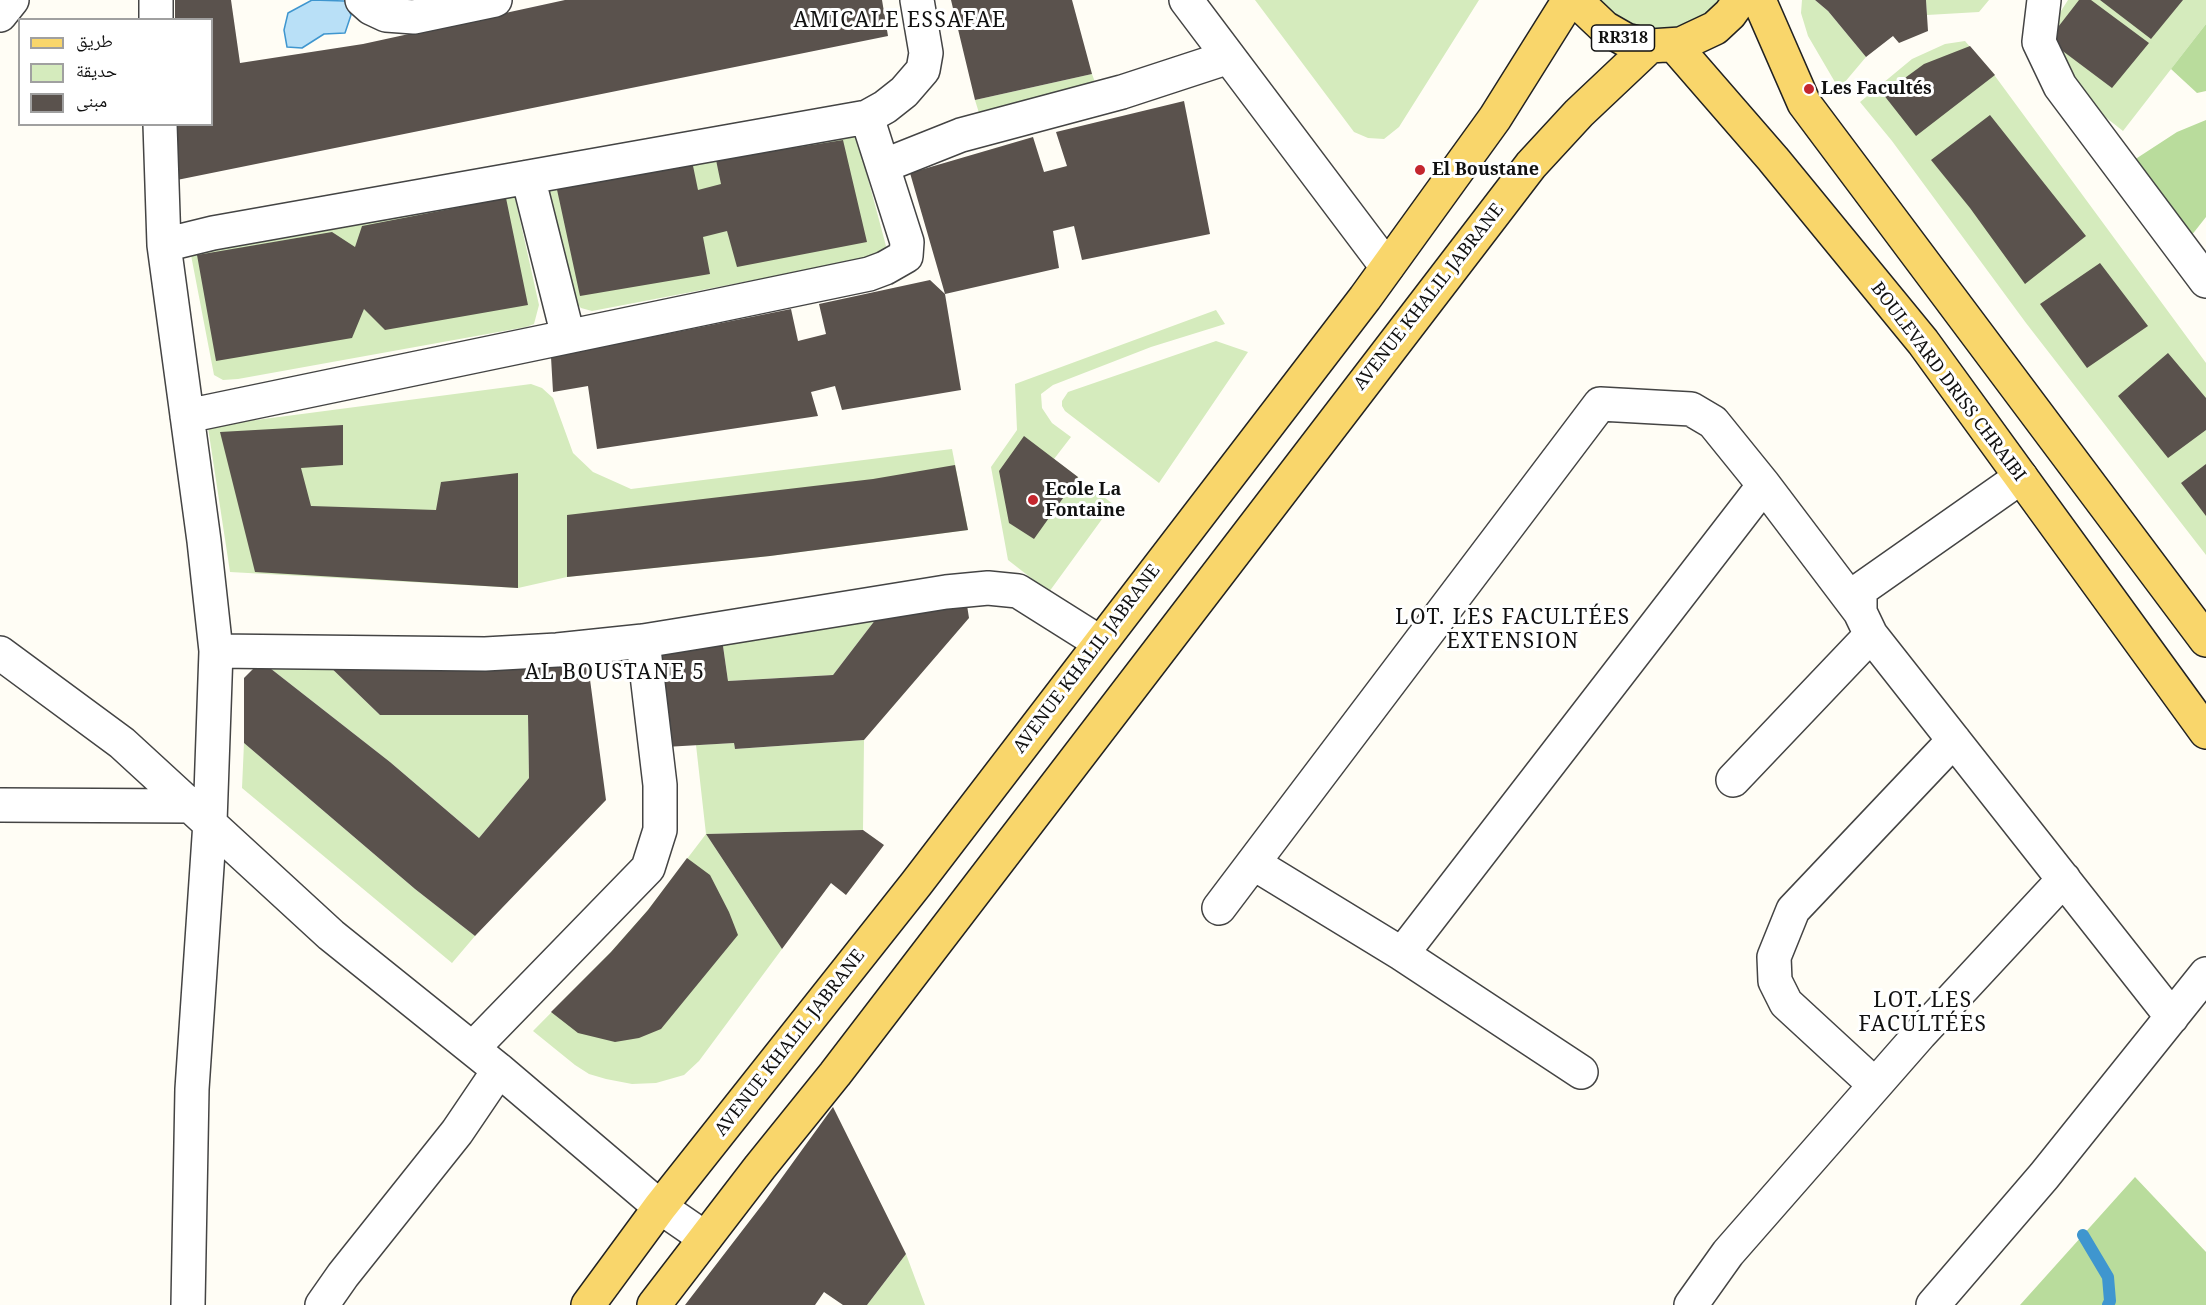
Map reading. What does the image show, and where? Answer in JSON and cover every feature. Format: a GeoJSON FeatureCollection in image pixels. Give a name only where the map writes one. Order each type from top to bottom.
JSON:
{"type":"FeatureCollection","features":[{"type":"Feature","properties":{"kind":"main road","name":"AVENUE KHALIL JABRANE"},"geometry":{"type":"LineString","coordinates":[[588,1305],[660,1207],[916,884],[1387,267],[1496,118],[1569,0]]}},
{"type":"Feature","properties":{"kind":"main road","name":"RR318"},"geometry":{"type":"LineString","coordinates":[[1580,0],[1587,11],[1605,28],[1626,40],[1662,46],[1681,44],[1714,28],[1730,14],[1740,0]]}},
{"type":"Feature","properties":{"kind":"main road"},"geometry":{"type":"LineString","coordinates":[[1759,0],[1804,103],[2206,640]]}},
{"type":"Feature","properties":{"kind":"main road","name":"AVENUE KHALIL JABRANE"},"geometry":{"type":"LineString","coordinates":[[654,1305],[835,1074],[1531,165],[1579,113],[1662,46]]}},
{"type":"Feature","properties":{"kind":"main road","name":"BOULEVARD DRISS CHRAIBI"},"geometry":{"type":"LineString","coordinates":[[1662,46],[1773,159],[1923,342],[2206,732]]}},
{"type":"Feature","properties":{"kind":"street"},"geometry":{"type":"LineString","coordinates":[[0,15],[12,0]]}},
{"type":"Feature","properties":{"kind":"street"},"geometry":{"type":"LineString","coordinates":[[156,0],[156,18]]}},
{"type":"Feature","properties":{"kind":"street"},"geometry":{"type":"LineString","coordinates":[[362,0],[371,8],[386,15],[414,17],[495,0]]}},
{"type":"Feature","properties":{"kind":"street"},"geometry":{"type":"LineString","coordinates":[[164,245],[213,233],[867,117],[904,92],[923,70],[926,53],[917,0]]}},
{"type":"Feature","properties":{"kind":"street"},"geometry":{"type":"LineString","coordinates":[[1186,0],[1387,267]]}},
{"type":"Feature","properties":{"kind":"street"},"geometry":{"type":"LineString","coordinates":[[2044,0],[2040,42],[2060,86],[2206,280]]}},
{"type":"Feature","properties":{"kind":"street"},"geometry":{"type":"LineString","coordinates":[[883,166],[961,135],[1122,92],[1229,57]]}},
{"type":"Feature","properties":{"kind":"street"},"geometry":{"type":"LineString","coordinates":[[187,416],[868,274],[885,268],[906,256],[907,242],[867,117]]}},
{"type":"Feature","properties":{"kind":"street"},"geometry":{"type":"LineString","coordinates":[[160,126],[164,245],[204,541],[216,651],[201,814],[188,1305]]}},
{"type":"Feature","properties":{"kind":"street"},"geometry":{"type":"LineString","coordinates":[[528,177],[568,336]]}},
{"type":"Feature","properties":{"kind":"street"},"geometry":{"type":"LineString","coordinates":[[1220,908],[1600,405],[1690,409],[1713,422],[1764,485],[1954,740],[2172,1017]]}},
{"type":"Feature","properties":{"kind":"street"},"geometry":{"type":"LineString","coordinates":[[1733,780],[1865,623],[1860,590],[2021,477]]}},
{"type":"Feature","properties":{"kind":"street"},"geometry":{"type":"LineString","coordinates":[[1402,954],[1764,485]]}},
{"type":"Feature","properties":{"kind":"street"},"geometry":{"type":"LineString","coordinates":[[216,651],[485,654],[642,641],[946,592],[988,588],[1018,591],[1099,642]]}},
{"type":"Feature","properties":{"kind":"street"},"geometry":{"type":"LineString","coordinates":[[473,1048],[648,868],[660,830],[660,785],[642,641]]}},
{"type":"Feature","properties":{"kind":"street"},"geometry":{"type":"LineString","coordinates":[[0,654],[122,742],[331,935],[473,1048],[660,1207],[705,1238]]}},
{"type":"Feature","properties":{"kind":"street"},"geometry":{"type":"LineString","coordinates":[[1875,1085],[1786,1003],[1775,981],[1774,957],[1793,910],[1954,740]]}},
{"type":"Feature","properties":{"kind":"street"},"geometry":{"type":"LineString","coordinates":[[0,805],[201,814]]}},
{"type":"Feature","properties":{"kind":"street"},"geometry":{"type":"LineString","coordinates":[[1252,863],[1402,954],[1581,1072]]}},
{"type":"Feature","properties":{"kind":"street"},"geometry":{"type":"LineString","coordinates":[[1691,1305],[1728,1253],[1875,1085],[2064,879]]}},
{"type":"Feature","properties":{"kind":"street"},"geometry":{"type":"LineString","coordinates":[[1933,1305],[2044,1176],[2206,974]]}},
{"type":"Feature","properties":{"kind":"street"},"geometry":{"type":"LineString","coordinates":[[322,1305],[343,1275],[457,1132],[499,1070]]}},
{"type":"Feature","properties":{"kind":"green space"},"geometry":{"type":"Polygon","coordinates":[[[1255,0],[1479,0],[1399,127],[1384,139],[1368,138],[1354,132],[1255,0]]]}},
{"type":"Feature","properties":{"kind":"green space"},"geometry":{"type":"Polygon","coordinates":[[[1594,0],[1724,0],[1720,7],[1675,33],[1623,26],[1594,0]]]}},
{"type":"Feature","properties":{"kind":"green space"},"geometry":{"type":"Polygon","coordinates":[[[1802,0],[1815,0],[1828,11],[1866,57],[1839,89],[1808,36],[1801,13],[1802,0]]]}},
{"type":"Feature","properties":{"kind":"green space"},"geometry":{"type":"Polygon","coordinates":[[[1926,0],[1989,0],[1979,12],[1927,15],[1926,0]]]}},
{"type":"Feature","properties":{"kind":"green space"},"geometry":{"type":"Polygon","coordinates":[[[2068,0],[2206,0],[2206,24],[2123,131],[2085,101],[2065,78],[2052,25],[2068,0]]]}},
{"type":"Feature","properties":{"kind":"green space"},"geometry":{"type":"Polygon","coordinates":[[[2206,24],[2206,91],[2197,93],[2171,69],[2206,24]]]}},
{"type":"Feature","properties":{"kind":"green space"},"geometry":{"type":"Polygon","coordinates":[[[1965,41],[1995,76],[2206,363],[2206,555],[2026,323],[1892,141],[1860,102],[1912,59],[1945,44],[1965,41]]]}},
{"type":"Feature","properties":{"kind":"green space"},"geometry":{"type":"Polygon","coordinates":[[[1092,74],[1096,85],[979,113],[975,100],[1092,74]]]}},
{"type":"Feature","properties":{"kind":"green space"},"geometry":{"type":"Polygon","coordinates":[[[2206,120],[2206,217],[2191,236],[2134,160],[2177,132],[2206,120]]]}},
{"type":"Feature","properties":{"kind":"green space"},"geometry":{"type":"Polygon","coordinates":[[[855,130],[886,246],[883,253],[875,257],[592,311],[581,308],[573,300],[546,181],[855,130]]]}},
{"type":"Feature","properties":{"kind":"green space"},"geometry":{"type":"Polygon","coordinates":[[[514,193],[539,305],[534,324],[238,379],[223,380],[214,375],[191,255],[194,247],[514,193]]]}},
{"type":"Feature","properties":{"kind":"green space"},"geometry":{"type":"Polygon","coordinates":[[[1216,310],[1225,324],[1151,347],[1053,385],[1041,394],[1042,408],[1052,423],[1071,437],[1054,459],[1113,504],[1049,592],[1008,560],[991,467],[1017,430],[1015,384],[1216,310]]]}},
{"type":"Feature","properties":{"kind":"green space"},"geometry":{"type":"Polygon","coordinates":[[[1216,341],[1248,352],[1159,483],[1065,411],[1062,406],[1062,401],[1068,392],[1216,341]]]}},
{"type":"Feature","properties":{"kind":"green space"},"geometry":{"type":"Polygon","coordinates":[[[531,384],[542,388],[553,398],[573,453],[593,472],[631,489],[952,449],[968,530],[770,556],[567,577],[518,588],[230,572],[207,421],[256,420],[531,384]]]}},
{"type":"Feature","properties":{"kind":"green space"},"geometry":{"type":"Polygon","coordinates":[[[879,615],[833,675],[728,681],[722,639],[879,615]]]}},
{"type":"Feature","properties":{"kind":"green space"},"geometry":{"type":"Polygon","coordinates":[[[261,661],[325,662],[380,715],[528,715],[529,778],[479,838],[390,762],[261,661]]]}},
{"type":"Feature","properties":{"kind":"green space"},"geometry":{"type":"Polygon","coordinates":[[[864,740],[863,830],[706,834],[696,745],[734,743],[735,749],[864,740]]]}},
{"type":"Feature","properties":{"kind":"green space"},"geometry":{"type":"Polygon","coordinates":[[[244,743],[415,889],[475,936],[452,963],[242,788],[244,743]]]}},
{"type":"Feature","properties":{"kind":"green space"},"geometry":{"type":"Polygon","coordinates":[[[706,834],[782,949],[699,1061],[684,1075],[656,1083],[632,1084],[589,1074],[533,1031],[611,952],[648,910],[706,834]]]}},
{"type":"Feature","properties":{"kind":"green space"},"geometry":{"type":"Polygon","coordinates":[[[2135,1177],[2206,1252],[2206,1305],[2020,1305],[2135,1177]]]}},
{"type":"Feature","properties":{"kind":"green space"},"geometry":{"type":"Polygon","coordinates":[[[906,1254],[925,1305],[867,1305],[906,1254]]]}},
{"type":"Feature","properties":{"kind":"water"},"geometry":{"type":"Polygon","coordinates":[[[312,0],[345,1],[351,15],[345,33],[324,34],[302,48],[287,47],[284,30],[288,13],[312,0]]]}},
{"type":"Feature","properties":{"kind":"building"},"geometry":{"type":"Polygon","coordinates":[[[175,0],[231,0],[240,63],[363,44],[565,0],[882,0],[888,36],[172,181],[173,126],[213,126],[213,18],[175,18],[175,0]]]}},
{"type":"Feature","properties":{"kind":"building"},"geometry":{"type":"Polygon","coordinates":[[[951,0],[1072,0],[1092,74],[975,100],[951,0]]]}},
{"type":"Feature","properties":{"kind":"building"},"geometry":{"type":"Polygon","coordinates":[[[1815,0],[1926,0],[1928,31],[1899,43],[1893,36],[1866,57],[1828,11],[1815,0]]]}},
{"type":"Feature","properties":{"kind":"building"},"geometry":{"type":"Polygon","coordinates":[[[2079,0],[2091,0],[2149,43],[2112,88],[2048,40],[2079,0]]]}},
{"type":"Feature","properties":{"kind":"building"},"geometry":{"type":"Polygon","coordinates":[[[2100,0],[2183,0],[2151,39],[2100,0]]]}},
{"type":"Feature","properties":{"kind":"building"},"geometry":{"type":"Polygon","coordinates":[[[1970,46],[1995,75],[1916,136],[1883,94],[1924,64],[1970,46]]]}},
{"type":"Feature","properties":{"kind":"building"},"geometry":{"type":"Polygon","coordinates":[[[1184,101],[1210,234],[1082,260],[1074,226],[1053,231],[1059,268],[945,294],[910,173],[1033,137],[1044,172],[1067,166],[1056,132],[1184,101]]]}},
{"type":"Feature","properties":{"kind":"building"},"geometry":{"type":"Polygon","coordinates":[[[1990,115],[2086,236],[2025,284],[1970,208],[1931,160],[1990,115]]]}},
{"type":"Feature","properties":{"kind":"building"},"geometry":{"type":"Polygon","coordinates":[[[843,140],[867,242],[737,267],[727,231],[703,237],[710,274],[580,296],[556,185],[692,161],[698,190],[721,184],[716,160],[843,140]]]}},
{"type":"Feature","properties":{"kind":"building"},"geometry":{"type":"Polygon","coordinates":[[[506,198],[528,305],[385,330],[364,309],[352,338],[216,361],[197,255],[332,232],[355,247],[362,226],[506,198]]]}},
{"type":"Feature","properties":{"kind":"building"},"geometry":{"type":"Polygon","coordinates":[[[2100,263],[2148,326],[2087,368],[2040,304],[2100,263]]]}},
{"type":"Feature","properties":{"kind":"building"},"geometry":{"type":"Polygon","coordinates":[[[930,280],[945,294],[961,390],[842,410],[835,386],[811,392],[818,416],[597,449],[588,386],[553,392],[551,357],[791,309],[798,341],[826,334],[819,304],[930,280]]]}},
{"type":"Feature","properties":{"kind":"building"},"geometry":{"type":"Polygon","coordinates":[[[2168,353],[2206,398],[2206,430],[2168,458],[2118,396],[2168,353]]]}},
{"type":"Feature","properties":{"kind":"building"},"geometry":{"type":"Polygon","coordinates":[[[343,425],[343,465],[301,468],[311,506],[436,510],[441,482],[518,473],[518,588],[255,572],[220,432],[343,425]]]}},
{"type":"Feature","properties":{"kind":"building","name":"Ecole La Fontaine"},"geometry":{"type":"Polygon","coordinates":[[[1024,436],[1078,477],[1034,539],[1009,523],[999,471],[1024,436]]]}},
{"type":"Feature","properties":{"kind":"building"},"geometry":{"type":"Polygon","coordinates":[[[2206,464],[2206,516],[2181,483],[2206,464]]]}},
{"type":"Feature","properties":{"kind":"building"},"geometry":{"type":"Polygon","coordinates":[[[955,465],[968,530],[770,556],[567,577],[567,515],[873,479],[955,465]]]}},
{"type":"Feature","properties":{"kind":"building"},"geometry":{"type":"Polygon","coordinates":[[[966,599],[969,618],[864,740],[735,749],[734,743],[665,747],[654,649],[722,639],[728,681],[833,675],[879,615],[966,599]]]}},
{"type":"Feature","properties":{"kind":"building"},"geometry":{"type":"Polygon","coordinates":[[[587,657],[606,800],[475,936],[415,889],[244,743],[244,678],[261,661],[390,762],[479,838],[529,778],[528,715],[380,715],[325,662],[587,657]]]}},
{"type":"Feature","properties":{"kind":"building"},"geometry":{"type":"Polygon","coordinates":[[[863,830],[884,845],[846,895],[831,883],[782,949],[706,834],[863,830]]]}},
{"type":"Feature","properties":{"kind":"building"},"geometry":{"type":"Polygon","coordinates":[[[687,858],[710,875],[738,935],[661,1029],[639,1038],[615,1042],[578,1033],[551,1012],[611,952],[648,910],[687,858]]]}},
{"type":"Feature","properties":{"kind":"building"},"geometry":{"type":"Polygon","coordinates":[[[833,1107],[906,1254],[867,1305],[843,1305],[824,1292],[815,1305],[685,1305],[765,1201],[833,1107]]]}},
{"type":"Feature","properties":{"kind":"waterway"},"geometry":{"type":"LineString","coordinates":[[2083,1235],[2108,1277],[2110,1301],[2108,1305]]}},
{"type":"Feature","properties":{"kind":"place","name":"Les Facultés"},"geometry":{"type":"Point","coordinates":[1809,89]}},
{"type":"Feature","properties":{"kind":"place","name":"El Boustane"},"geometry":{"type":"Point","coordinates":[1420,170]}},
{"type":"Feature","properties":{"kind":"place","name":"Ecole La Fontaine"},"geometry":{"type":"Point","coordinates":[1033,500]}},
{"type":"Feature","properties":{"kind":"district","name":"AMICALE ESSAFAE"},"geometry":{"type":"Point","coordinates":[900,21]}},
{"type":"Feature","properties":{"kind":"district","name":"LOT. LES FACULTÉES EXTENSION"},"geometry":{"type":"Point","coordinates":[1513,630]}},
{"type":"Feature","properties":{"kind":"district","name":"AL BOUSTANE 5"},"geometry":{"type":"Point","coordinates":[615,673]}},
{"type":"Feature","properties":{"kind":"district","name":"LOT. LES FACULTÉES"},"geometry":{"type":"Point","coordinates":[1923,1013]}}]}
